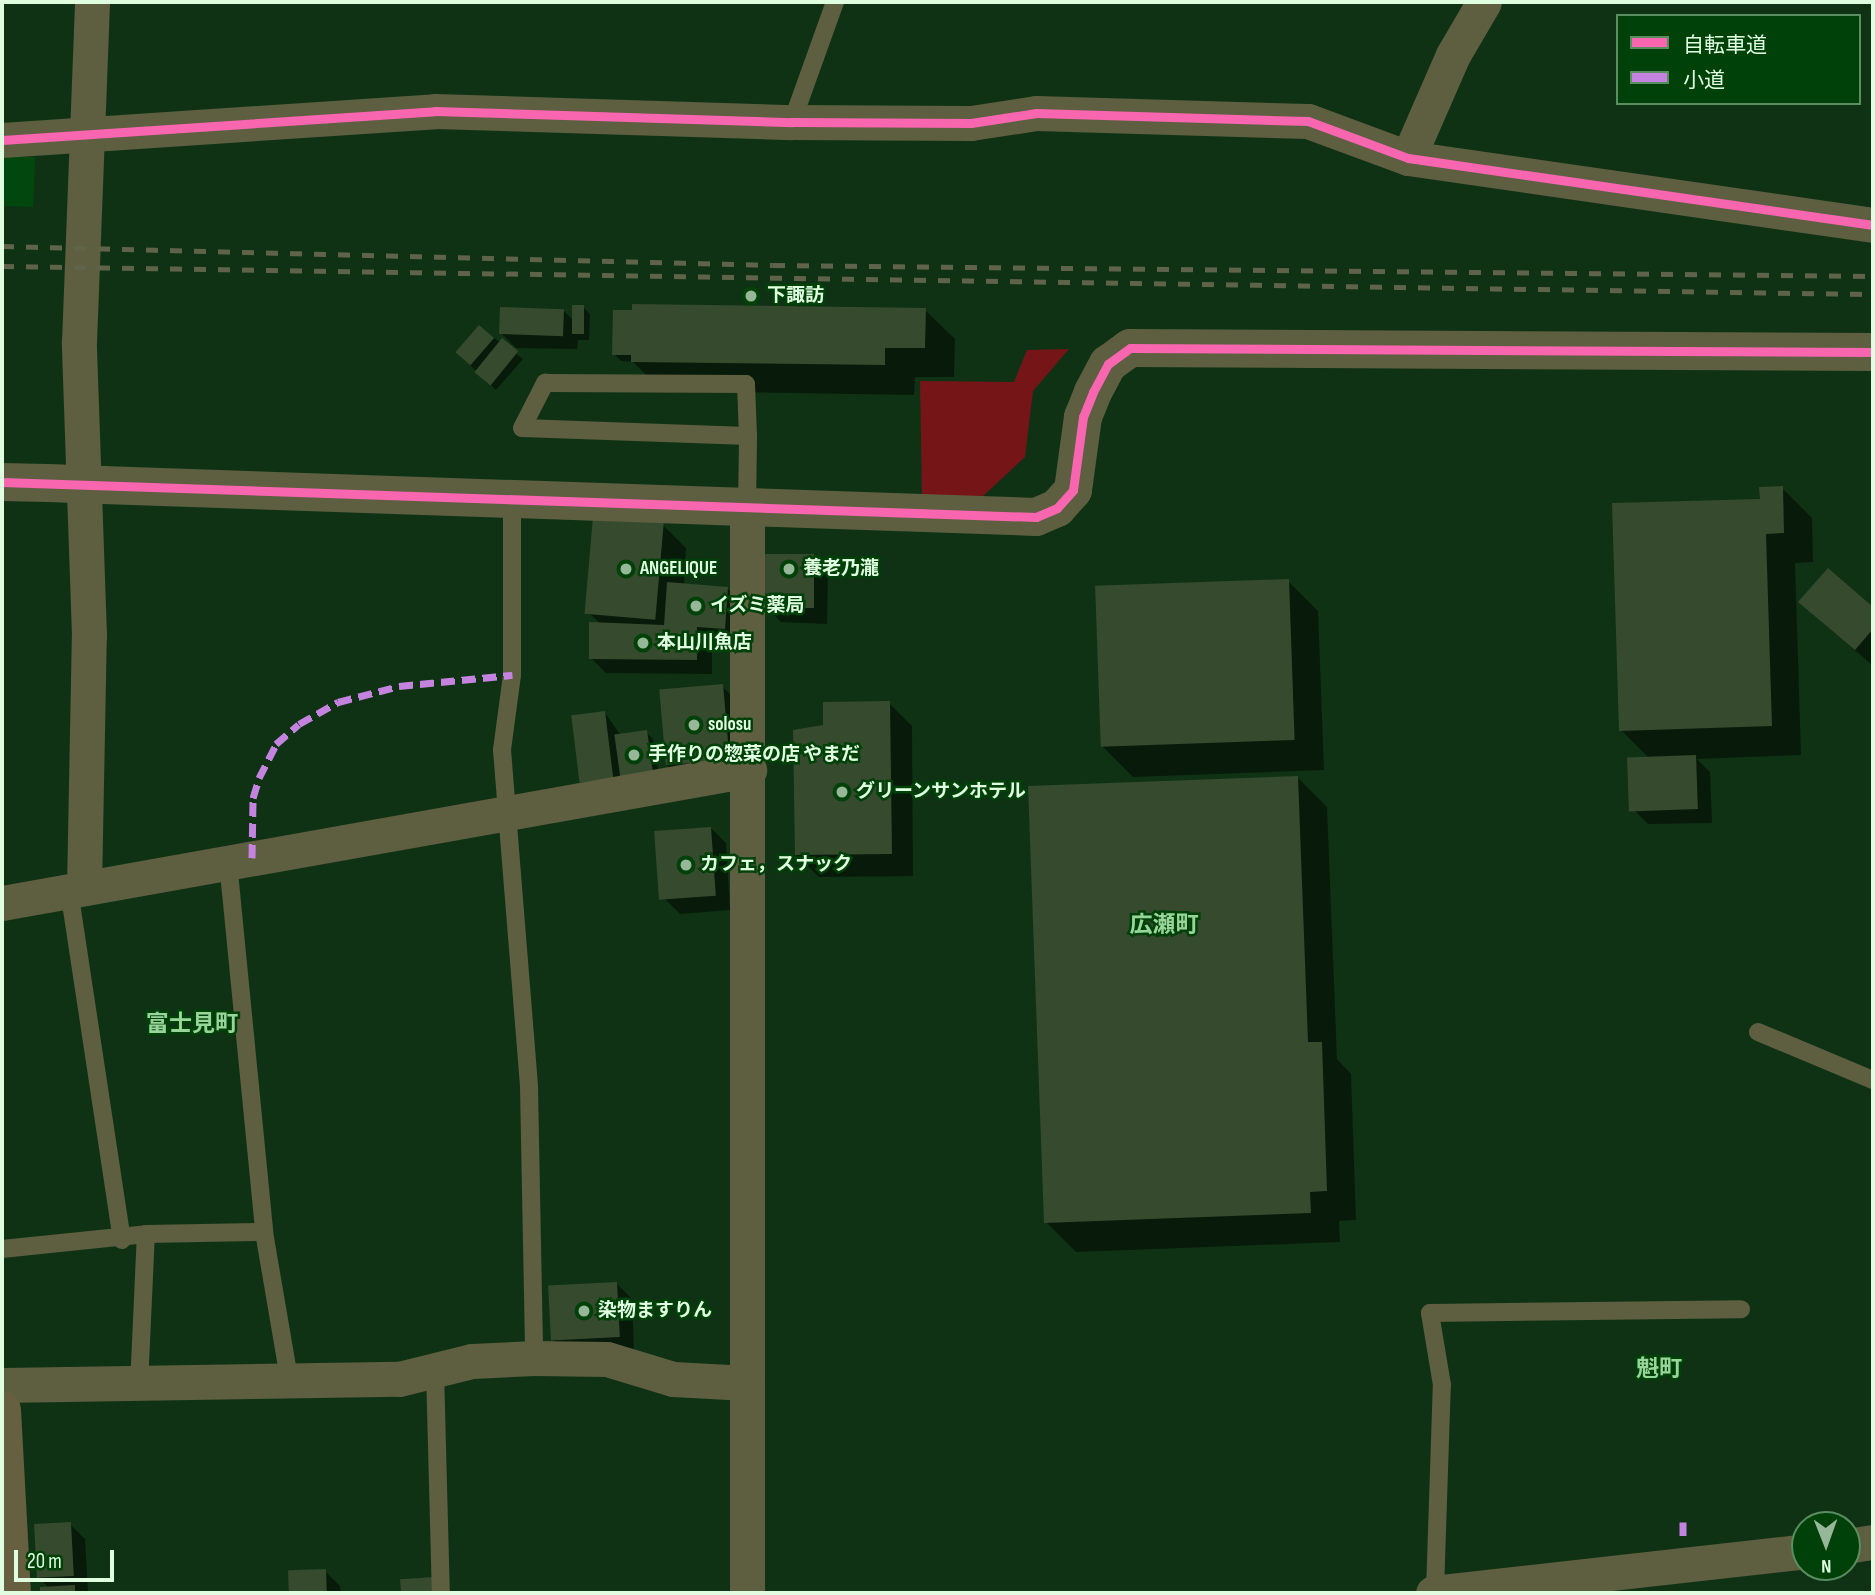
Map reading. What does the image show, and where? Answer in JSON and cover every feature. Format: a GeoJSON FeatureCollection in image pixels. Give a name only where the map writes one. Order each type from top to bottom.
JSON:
{"type":"FeatureCollection","features":[{"type":"Feature","properties":{"kind":"highway"},"geometry":{"type":"LineString","coordinates":[[2,1410],[12,1593]]}},
{"type":"Feature","properties":{"kind":"street"},"geometry":{"type":"LineString","coordinates":[[76,889],[89,635],[79,342],[92,2]]}},
{"type":"Feature","properties":{"kind":"street"},"geometry":{"type":"LineString","coordinates":[[1408,158],[1453,55],[1484,2]]}},
{"type":"Feature","properties":{"kind":"street"},"geometry":{"type":"LineString","coordinates":[[2,140],[435,111],[792,122],[971,123],[1036,113],[1308,121],[1408,158],[1873,225]]}},
{"type":"Feature","properties":{"kind":"street"},"geometry":{"type":"LineString","coordinates":[[2,482],[747,510],[1036,517],[1057,508],[1073,490],[1083,417],[1093,392],[1108,364],[1130,348],[1873,352]]}},
{"type":"Feature","properties":{"kind":"street"},"geometry":{"type":"LineString","coordinates":[[747,510],[747,1593]]}},
{"type":"Feature","properties":{"kind":"street"},"geometry":{"type":"LineString","coordinates":[[2,903],[749,770]]}},
{"type":"Feature","properties":{"kind":"street"},"geometry":{"type":"LineString","coordinates":[[2,1385],[290,1384],[399,1379],[472,1361],[534,1358],[607,1359],[673,1379],[747,1383]]}},
{"type":"Feature","properties":{"kind":"street"},"geometry":{"type":"LineString","coordinates":[[1434,1592],[1791,1553]]}},
{"type":"Feature","properties":{"kind":"lane"},"geometry":{"type":"LineString","coordinates":[[792,122],[835,2]]}},
{"type":"Feature","properties":{"kind":"lane"},"geometry":{"type":"LineString","coordinates":[[747,510],[748,436],[746,384],[545,383],[522,428],[748,436]]}},
{"type":"Feature","properties":{"kind":"lane"},"geometry":{"type":"LineString","coordinates":[[512,500],[512,675],[502,750],[505,815],[529,1087],[534,1358]]}},
{"type":"Feature","properties":{"kind":"lane"},"geometry":{"type":"LineString","coordinates":[[228,862],[264,1232],[290,1384]]}},
{"type":"Feature","properties":{"kind":"lane"},"geometry":{"type":"LineString","coordinates":[[76,889],[122,1240]]}},
{"type":"Feature","properties":{"kind":"lane"},"geometry":{"type":"LineString","coordinates":[[1758,1032],[1873,1080]]}},
{"type":"Feature","properties":{"kind":"lane"},"geometry":{"type":"LineString","coordinates":[[2,1249],[122,1240],[146,1234],[264,1232]]}},
{"type":"Feature","properties":{"kind":"lane"},"geometry":{"type":"LineString","coordinates":[[139,1386],[146,1234]]}},
{"type":"Feature","properties":{"kind":"lane"},"geometry":{"type":"LineString","coordinates":[[1434,1592],[1442,1385],[1430,1313],[1741,1309]]}},
{"type":"Feature","properties":{"kind":"lane"},"geometry":{"type":"LineString","coordinates":[[435,1370],[441,1593]]}},
{"type":"Feature","properties":{"kind":"shaded area"},"geometry":{"type":"Polygon","coordinates":[[[2,156],[35,157],[33,207],[2,206],[2,156]]]}},
{"type":"Feature","properties":{"kind":"shaded area"},"geometry":{"type":"Polygon","coordinates":[[[1069,349],[1033,391],[1025,457],[982,497],[922,495],[920,381],[1014,382],[1027,350],[1069,349]]]}},
{"type":"Feature","properties":{"kind":"building"},"geometry":{"type":"Polygon","coordinates":[[[632,304],[926,308],[925,348],[885,348],[885,365],[631,362],[631,355],[612,355],[613,310],[632,310],[632,304]]]}},
{"type":"Feature","properties":{"kind":"building"},"geometry":{"type":"Polygon","coordinates":[[[572,305],[584,305],[584,334],[572,334],[572,305]]]}},
{"type":"Feature","properties":{"kind":"building"},"geometry":{"type":"Polygon","coordinates":[[[500,307],[564,309],[563,336],[499,334],[500,307]]]}},
{"type":"Feature","properties":{"kind":"building"},"geometry":{"type":"Polygon","coordinates":[[[479,325],[494,338],[470,365],[455,352],[479,325]]]}},
{"type":"Feature","properties":{"kind":"building"},"geometry":{"type":"Polygon","coordinates":[[[502,338],[518,351],[491,385],[474,372],[502,338]]]}},
{"type":"Feature","properties":{"kind":"building"},"geometry":{"type":"Polygon","coordinates":[[[1783,486],[1784,533],[1766,534],[1772,726],[1619,731],[1612,503],[1760,499],[1759,487],[1783,486]]]}},
{"type":"Feature","properties":{"kind":"building","name":"ANGELIQUE"},"geometry":{"type":"Polygon","coordinates":[[[593,517],[664,523],[655,620],[585,614],[593,517]]]}},
{"type":"Feature","properties":{"kind":"building","name":"養老乃瀧"},"geometry":{"type":"Polygon","coordinates":[[[765,554],[814,554],[814,608],[765,608],[765,554]]]}},
{"type":"Feature","properties":{"kind":"building"},"geometry":{"type":"Polygon","coordinates":[[[1828,568],[1873,607],[1873,629],[1855,650],[1798,602],[1828,568]]]}},
{"type":"Feature","properties":{"kind":"building"},"geometry":{"type":"Polygon","coordinates":[[[1289,579],[1295,740],[1101,747],[1095,586],[1289,579]]]}},
{"type":"Feature","properties":{"kind":"building"},"geometry":{"type":"Polygon","coordinates":[[[667,582],[728,587],[725,629],[697,627],[697,660],[589,659],[589,622],[664,625],[667,582]]]}},
{"type":"Feature","properties":{"kind":"building","name":"solosu"},"geometry":{"type":"Polygon","coordinates":[[[723,684],[730,760],[666,765],[659,690],[723,684]]]}},
{"type":"Feature","properties":{"kind":"building","name":"グリーンサンホテル"},"geometry":{"type":"Polygon","coordinates":[[[890,701],[892,854],[795,855],[793,730],[823,725],[823,702],[890,701]]]}},
{"type":"Feature","properties":{"kind":"building"},"geometry":{"type":"Polygon","coordinates":[[[605,711],[613,778],[580,783],[571,715],[605,711]]]}},
{"type":"Feature","properties":{"kind":"building","name":"手作りの惣菜の店 やまだ"},"geometry":{"type":"Polygon","coordinates":[[[647,730],[654,778],[621,782],[614,735],[647,730]]]}},
{"type":"Feature","properties":{"kind":"building"},"geometry":{"type":"Polygon","coordinates":[[[1696,755],[1698,809],[1629,811],[1627,757],[1696,755]]]}},
{"type":"Feature","properties":{"kind":"building"},"geometry":{"type":"Polygon","coordinates":[[[1298,776],[1308,1042],[1322,1042],[1327,1191],[1310,1192],[1311,1213],[1044,1223],[1028,786],[1298,776]]]}},
{"type":"Feature","properties":{"kind":"building","name":"カフェ，スナック"},"geometry":{"type":"Polygon","coordinates":[[[711,827],[716,896],[659,900],[654,831],[711,827]]]}},
{"type":"Feature","properties":{"kind":"building","name":"染物ますりん"},"geometry":{"type":"Polygon","coordinates":[[[617,1282],[620,1337],[551,1341],[548,1286],[617,1282]]]}},
{"type":"Feature","properties":{"kind":"building"},"geometry":{"type":"Polygon","coordinates":[[[71,1522],[74,1576],[37,1578],[34,1524],[71,1522]]]}},
{"type":"Feature","properties":{"kind":"building"},"geometry":{"type":"Polygon","coordinates":[[[326,1569],[327,1593],[289,1593],[288,1570],[326,1569]]]}},
{"type":"Feature","properties":{"kind":"building"},"geometry":{"type":"Polygon","coordinates":[[[434,1577],[435,1593],[401,1593],[400,1579],[434,1577]]]}},
{"type":"Feature","properties":{"kind":"building"},"geometry":{"type":"Polygon","coordinates":[[[75,1585],[75,1593],[40,1593],[40,1587],[75,1585]]]}},
{"type":"Feature","properties":{"kind":"railway"},"geometry":{"type":"LineString","coordinates":[[2,246],[773,265],[1873,276]]}},
{"type":"Feature","properties":{"kind":"railway"},"geometry":{"type":"LineString","coordinates":[[2,266],[1873,294]]}},
{"type":"Feature","properties":{"kind":"marked path"},"geometry":{"type":"LineString","coordinates":[[252,858],[253,798],[259,778],[276,744],[299,724],[338,702],[399,686],[512,675]]}},
{"type":"Feature","properties":{"kind":"marked path"},"geometry":{"type":"LineString","coordinates":[[1683,1522],[1683,1542]]}},
{"type":"Feature","properties":{"kind":"cycle path"},"geometry":{"type":"LineString","coordinates":[[2,140],[435,111],[792,122],[971,123],[1036,113],[1308,121],[1408,158],[1873,225]]}},
{"type":"Feature","properties":{"kind":"cycle path"},"geometry":{"type":"LineString","coordinates":[[2,482],[1036,517],[1057,508],[1073,490],[1083,417],[1093,392],[1108,364],[1130,348],[1873,352]]}},
{"type":"Feature","properties":{"kind":"place","name":"下諏訪"},"geometry":{"type":"Point","coordinates":[751,296]}},
{"type":"Feature","properties":{"kind":"place","name":"ANGELIQUE"},"geometry":{"type":"Point","coordinates":[626,569]}},
{"type":"Feature","properties":{"kind":"place","name":"養老乃瀧"},"geometry":{"type":"Point","coordinates":[789,569]}},
{"type":"Feature","properties":{"kind":"place","name":"イズミ薬局"},"geometry":{"type":"Point","coordinates":[696,606]}},
{"type":"Feature","properties":{"kind":"place","name":"本山川魚店"},"geometry":{"type":"Point","coordinates":[643,643]}},
{"type":"Feature","properties":{"kind":"place","name":"solosu"},"geometry":{"type":"Point","coordinates":[694,725]}},
{"type":"Feature","properties":{"kind":"place","name":"手作りの惣菜の店 やまだ"},"geometry":{"type":"Point","coordinates":[634,755]}},
{"type":"Feature","properties":{"kind":"place","name":"グリーンサンホテル"},"geometry":{"type":"Point","coordinates":[842,792]}},
{"type":"Feature","properties":{"kind":"place","name":"カフェ，スナック"},"geometry":{"type":"Point","coordinates":[686,865]}},
{"type":"Feature","properties":{"kind":"place","name":"染物ますりん"},"geometry":{"type":"Point","coordinates":[584,1311]}},
{"type":"Feature","properties":{"kind":"district","name":"広瀬町"},"geometry":{"type":"Point","coordinates":[1164,925]}},
{"type":"Feature","properties":{"kind":"district","name":"富士見町"},"geometry":{"type":"Point","coordinates":[192,1024]}},
{"type":"Feature","properties":{"kind":"district","name":"魁町"},"geometry":{"type":"Point","coordinates":[1659,1369]}}]}
